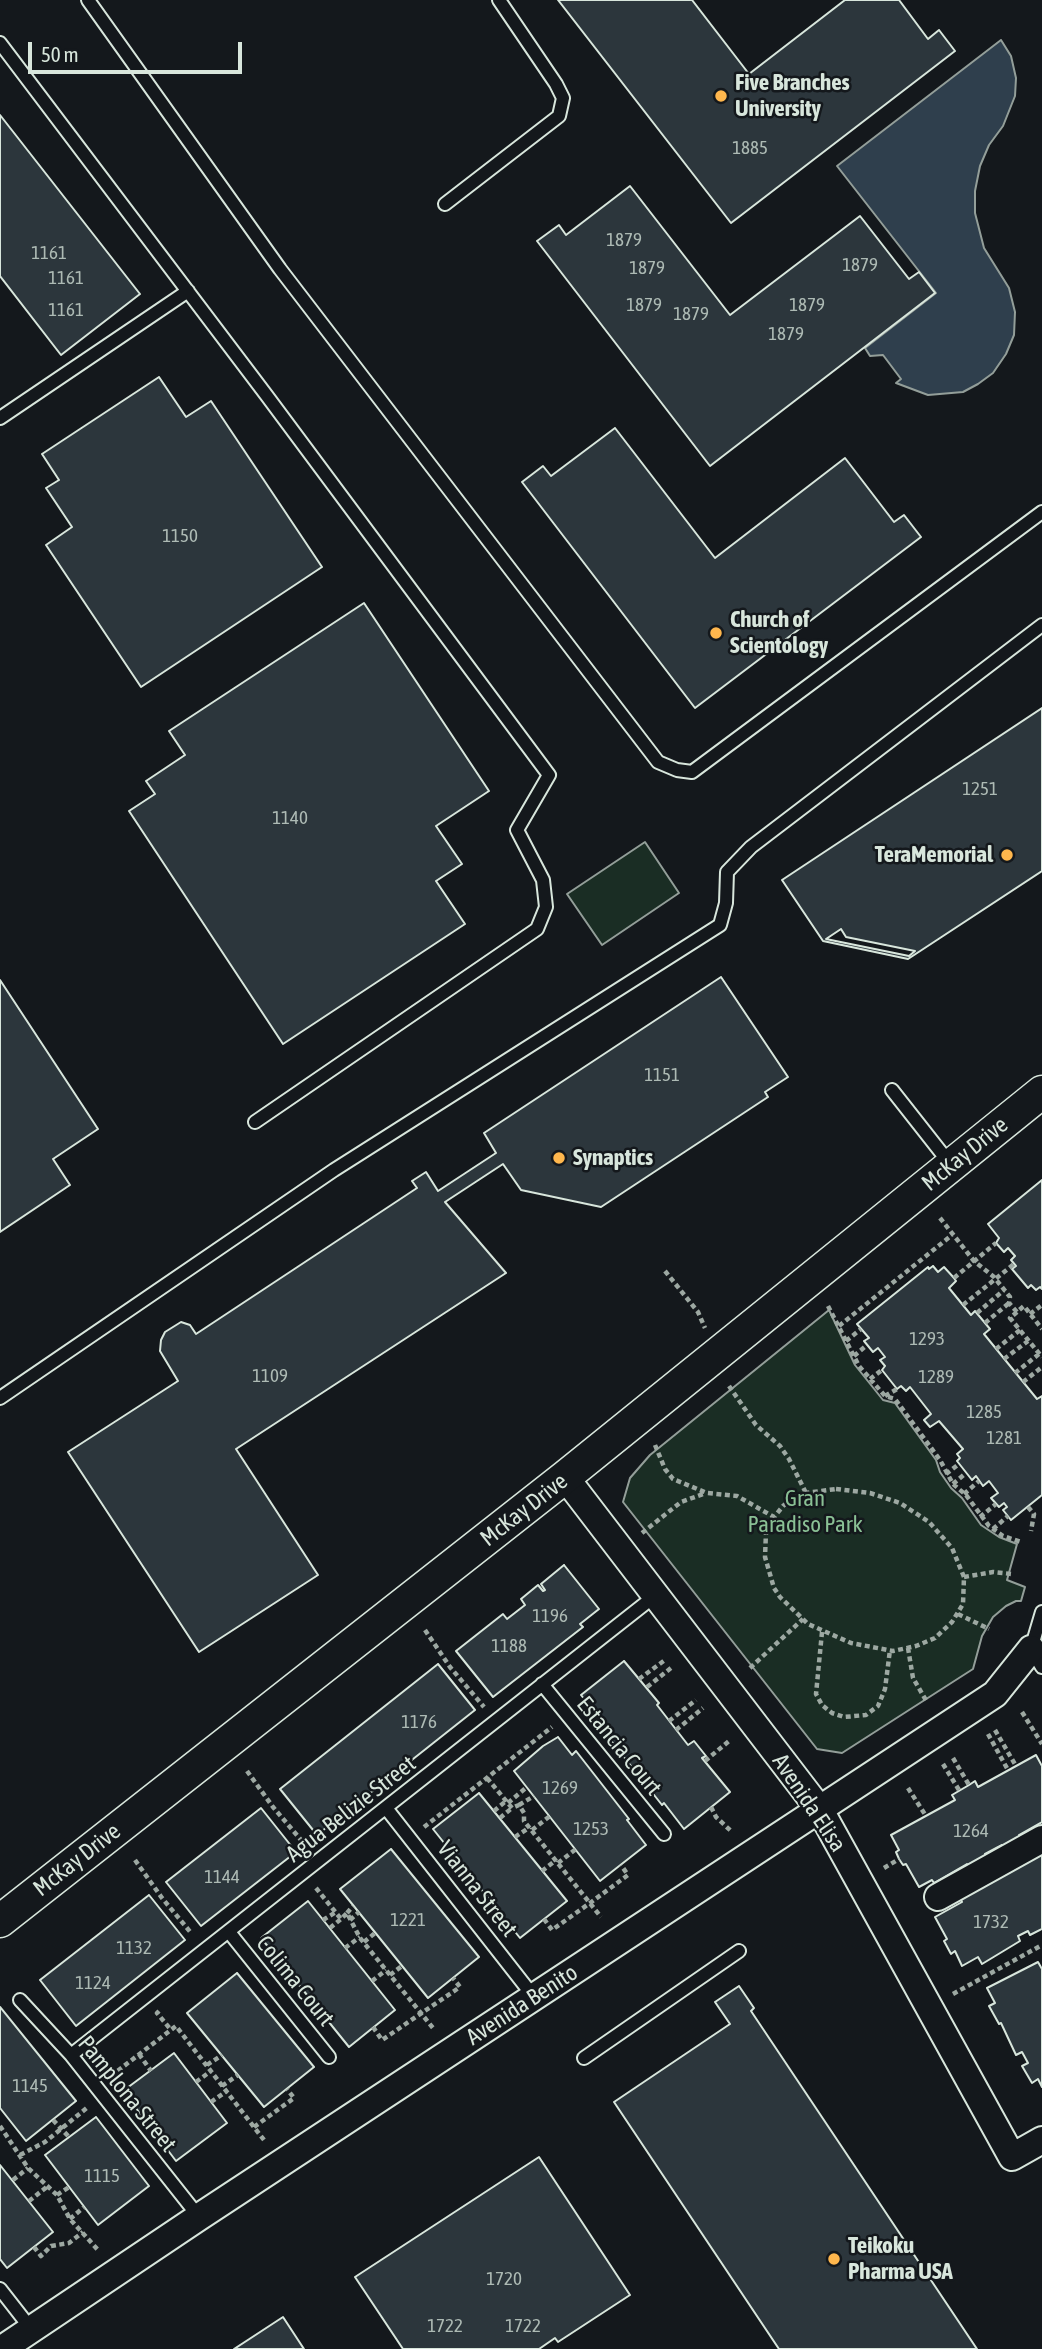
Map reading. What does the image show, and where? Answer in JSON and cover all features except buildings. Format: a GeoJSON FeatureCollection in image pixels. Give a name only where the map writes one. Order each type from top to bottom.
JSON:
{"type":"FeatureCollection","features":[{"type":"Feature","properties":{"kind":"street","name":"McKay Drive"},"geometry":{"type":"LineString","coordinates":[[0,1921],[565,1478],[1042,1092]]}},
{"type":"Feature","properties":{"kind":"street","name":"Avenida Elisa"},"geometry":{"type":"LineString","coordinates":[[565,1478],[820,1810],[1012,2157],[1042,2140]]}},
{"type":"Feature","properties":{"kind":"street","name":"Avenida Benito"},"geometry":{"type":"LineString","coordinates":[[2,2349],[995,1695],[1036,1658]]}},
{"type":"Feature","properties":{"kind":"street"},"geometry":{"type":"LineString","coordinates":[[938,1897],[1042,1839]]}},
{"type":"Feature","properties":{"kind":"lane"},"geometry":{"type":"LineString","coordinates":[[88,0],[281,268],[658,762],[677,770],[692,772],[1042,512]]}},
{"type":"Feature","properties":{"kind":"lane"},"geometry":{"type":"LineString","coordinates":[[445,204],[559,116],[563,98],[556,84],[499,0]]}},
{"type":"Feature","properties":{"kind":"lane"},"geometry":{"type":"LineString","coordinates":[[0,43],[549,775],[517,830],[543,880],[546,907],[537,929],[255,1122]]}},
{"type":"Feature","properties":{"kind":"lane"},"geometry":{"type":"LineString","coordinates":[[0,418],[188,291]]}},
{"type":"Feature","properties":{"kind":"lane"},"geometry":{"type":"LineString","coordinates":[[0,1398],[334,1170],[720,925],[726,903],[727,872],[751,847],[1042,625]]}},
{"type":"Feature","properties":{"kind":"lane"},"geometry":{"type":"LineString","coordinates":[[892,1090],[951,1165]]}},
{"type":"Feature","properties":{"kind":"lane","name":"Agua Belizie Street"},"geometry":{"type":"LineString","coordinates":[[71,2056],[656,1595]]}},
{"type":"Feature","properties":{"kind":"lane"},"geometry":{"type":"LineString","coordinates":[[1036,1658],[1042,1612]]}},
{"type":"Feature","properties":{"kind":"lane","name":"Estancia Court"},"geometry":{"type":"LineString","coordinates":[[542,1684],[664,1834]]}},
{"type":"Feature","properties":{"kind":"lane","name":"Vianna Street"},"geometry":{"type":"LineString","coordinates":[[386,1808],[534,1997]]}},
{"type":"Feature","properties":{"kind":"lane","name":"Colima Court"},"geometry":{"type":"LineString","coordinates":[[229,1932],[329,2057]]}},
{"type":"Feature","properties":{"kind":"lane"},"geometry":{"type":"LineString","coordinates":[[584,2058],[739,1951]]}},
{"type":"Feature","properties":{"kind":"lane","name":"Pamplona Street"},"geometry":{"type":"LineString","coordinates":[[20,2000],[71,2056],[199,2217]]}},
{"type":"Feature","properties":{"kind":"lane"},"geometry":{"type":"LineString","coordinates":[[0,2289],[32,2330]]}},
{"type":"Feature","properties":{"kind":"path"},"geometry":{"type":"LineString","coordinates":[[940,1218],[974,1261],[995,1279],[1010,1297],[1009,1303],[985,1323]]}},
{"type":"Feature","properties":{"kind":"path"},"geometry":{"type":"LineString","coordinates":[[839,1326],[952,1235]]}},
{"type":"Feature","properties":{"kind":"path"},"geometry":{"type":"LineString","coordinates":[[954,1278],[996,1243]]}},
{"type":"Feature","properties":{"kind":"path"},"geometry":{"type":"LineString","coordinates":[[963,1305],[1014,1264]]}},
{"type":"Feature","properties":{"kind":"path"},"geometry":{"type":"LineString","coordinates":[[665,1271],[698,1312],[706,1331],[722,1351]]}},
{"type":"Feature","properties":{"kind":"path"},"geometry":{"type":"LineString","coordinates":[[977,1313],[1004,1290]]}},
{"type":"Feature","properties":{"kind":"path"},"geometry":{"type":"LineString","coordinates":[[1009,1303],[1017,1312]]}},
{"type":"Feature","properties":{"kind":"path"},"geometry":{"type":"LineString","coordinates":[[1030,1314],[1042,1305]]}},
{"type":"Feature","properties":{"kind":"path"},"geometry":{"type":"LineString","coordinates":[[828,1306],[854,1356],[870,1379],[885,1396],[895,1399],[940,1460],[953,1484],[993,1529],[1003,1536],[1021,1542]]}},
{"type":"Feature","properties":{"kind":"path"},"geometry":{"type":"LineString","coordinates":[[1015,1373],[1041,1355],[1010,1318],[1024,1307],[1041,1326]]}},
{"type":"Feature","properties":{"kind":"path"},"geometry":{"type":"LineString","coordinates":[[846,1341],[861,1329]]}},
{"type":"Feature","properties":{"kind":"path"},"geometry":{"type":"LineString","coordinates":[[996,1349],[1020,1330]]}},
{"type":"Feature","properties":{"kind":"path"},"geometry":{"type":"LineString","coordinates":[[1004,1359],[1028,1340]]}},
{"type":"Feature","properties":{"kind":"path"},"geometry":{"type":"LineString","coordinates":[[854,1356],[867,1345]]}},
{"type":"Feature","properties":{"kind":"path"},"geometry":{"type":"LineString","coordinates":[[1023,1382],[1042,1367]]}},
{"type":"Feature","properties":{"kind":"path"},"geometry":{"type":"LineString","coordinates":[[870,1379],[882,1370]]}},
{"type":"Feature","properties":{"kind":"path"},"geometry":{"type":"LineString","coordinates":[[729,1387],[756,1425],[789,1459],[806,1493]]}},
{"type":"Feature","properties":{"kind":"path"},"geometry":{"type":"LineString","coordinates":[[885,1396],[897,1389]]}},
{"type":"Feature","properties":{"kind":"path"},"geometry":{"type":"LineString","coordinates":[[655,1446],[665,1469],[673,1479],[706,1493],[737,1496],[774,1517]]}},
{"type":"Feature","properties":{"kind":"path"},"geometry":{"type":"LineString","coordinates":[[946,1474],[959,1464]]}},
{"type":"Feature","properties":{"kind":"path"},"geometry":{"type":"LineString","coordinates":[[953,1484],[966,1473]]}},
{"type":"Feature","properties":{"kind":"path"},"geometry":{"type":"LineString","coordinates":[[964,1494],[979,1480]]}},
{"type":"Feature","properties":{"kind":"path"},"geometry":{"type":"LineString","coordinates":[[836,1489],[855,1490],[900,1503],[914,1511],[940,1533],[958,1559],[964,1577],[963,1604],[958,1614],[935,1638],[908,1648],[890,1650],[850,1643],[822,1632],[803,1619],[774,1588],[766,1568],[766,1532],[783,1506],[806,1493],[836,1489]]}},
{"type":"Feature","properties":{"kind":"path"},"geometry":{"type":"LineString","coordinates":[[642,1533],[681,1502],[706,1493]]}},
{"type":"Feature","properties":{"kind":"path"},"geometry":{"type":"LineString","coordinates":[[980,1517],[996,1504]]}},
{"type":"Feature","properties":{"kind":"path"},"geometry":{"type":"LineString","coordinates":[[1028,1507],[1034,1514],[1031,1531]]}},
{"type":"Feature","properties":{"kind":"path"},"geometry":{"type":"LineString","coordinates":[[993,1529],[1008,1516]]}},
{"type":"Feature","properties":{"kind":"path"},"geometry":{"type":"LineString","coordinates":[[964,1577],[993,1572],[1012,1574]]}},
{"type":"Feature","properties":{"kind":"path"},"geometry":{"type":"LineString","coordinates":[[958,1614],[989,1629]]}},
{"type":"Feature","properties":{"kind":"path"},"geometry":{"type":"LineString","coordinates":[[750,1668],[803,1619]]}},
{"type":"Feature","properties":{"kind":"path"},"geometry":{"type":"LineString","coordinates":[[425,1630],[450,1667],[485,1707]]}},
{"type":"Feature","properties":{"kind":"path"},"geometry":{"type":"LineString","coordinates":[[822,1632],[816,1694],[832,1713],[844,1717],[866,1714],[878,1706],[885,1689],[890,1650]]}},
{"type":"Feature","properties":{"kind":"path"},"geometry":{"type":"LineString","coordinates":[[908,1648],[913,1678],[927,1702]]}},
{"type":"Feature","properties":{"kind":"path"},"geometry":{"type":"LineString","coordinates":[[639,1679],[665,1660]]}},
{"type":"Feature","properties":{"kind":"path"},"geometry":{"type":"LineString","coordinates":[[647,1687],[671,1668]]}},
{"type":"Feature","properties":{"kind":"path"},"geometry":{"type":"LineString","coordinates":[[669,1721],[696,1700]]}},
{"type":"Feature","properties":{"kind":"path"},"geometry":{"type":"LineString","coordinates":[[676,1730],[703,1708]]}},
{"type":"Feature","properties":{"kind":"path"},"geometry":{"type":"LineString","coordinates":[[1023,1712],[1042,1744]]}},
{"type":"Feature","properties":{"kind":"path"},"geometry":{"type":"LineString","coordinates":[[432,1837],[424,1826],[568,1715]]}},
{"type":"Feature","properties":{"kind":"path"},"geometry":{"type":"LineString","coordinates":[[995,1730],[1016,1766]]}},
{"type":"Feature","properties":{"kind":"path"},"geometry":{"type":"LineString","coordinates":[[988,1734],[1008,1770]]}},
{"type":"Feature","properties":{"kind":"path"},"geometry":{"type":"LineString","coordinates":[[705,1761],[729,1741]]}},
{"type":"Feature","properties":{"kind":"path"},"geometry":{"type":"LineString","coordinates":[[953,1758],[969,1785]]}},
{"type":"Feature","properties":{"kind":"path"},"geometry":{"type":"LineString","coordinates":[[943,1763],[959,1790]]}},
{"type":"Feature","properties":{"kind":"path"},"geometry":{"type":"LineString","coordinates":[[247,1771],[307,1847]]}},
{"type":"Feature","properties":{"kind":"path"},"geometry":{"type":"LineString","coordinates":[[487,1778],[508,1804],[519,1805],[534,1796]]}},
{"type":"Feature","properties":{"kind":"path"},"geometry":{"type":"LineString","coordinates":[[494,1811],[508,1804],[527,1787]]}},
{"type":"Feature","properties":{"kind":"path"},"geometry":{"type":"LineString","coordinates":[[908,1788],[926,1816]]}},
{"type":"Feature","properties":{"kind":"path"},"geometry":{"type":"LineString","coordinates":[[500,1818],[508,1804]]}},
{"type":"Feature","properties":{"kind":"path"},"geometry":{"type":"LineString","coordinates":[[519,1805],[524,1813],[524,1821],[601,1917]]}},
{"type":"Feature","properties":{"kind":"path"},"geometry":{"type":"LineString","coordinates":[[711,1807],[716,1817],[732,1831]]}},
{"type":"Feature","properties":{"kind":"path"},"geometry":{"type":"LineString","coordinates":[[515,1837],[550,1816]]}},
{"type":"Feature","properties":{"kind":"path"},"geometry":{"type":"LineString","coordinates":[[542,1871],[576,1849]]}},
{"type":"Feature","properties":{"kind":"path"},"geometry":{"type":"LineString","coordinates":[[884,1868],[899,1859]]}},
{"type":"Feature","properties":{"kind":"path"},"geometry":{"type":"LineString","coordinates":[[135,1860],[194,1937]]}},
{"type":"Feature","properties":{"kind":"path"},"geometry":{"type":"LineString","coordinates":[[544,1919],[552,1930],[628,1875],[621,1865]]}},
{"type":"Feature","properties":{"kind":"path"},"geometry":{"type":"LineString","coordinates":[[306,1895],[325,1880]]}},
{"type":"Feature","properties":{"kind":"path"},"geometry":{"type":"LineString","coordinates":[[315,1888],[341,1919]]}},
{"type":"Feature","properties":{"kind":"path"},"geometry":{"type":"LineString","coordinates":[[330,1928],[354,1906]]}},
{"type":"Feature","properties":{"kind":"path"},"geometry":{"type":"LineString","coordinates":[[323,1920],[335,1912]]}},
{"type":"Feature","properties":{"kind":"path"},"geometry":{"type":"LineString","coordinates":[[350,1920],[359,1912]]}},
{"type":"Feature","properties":{"kind":"path"},"geometry":{"type":"LineString","coordinates":[[347,1913],[362,1939],[433,2028]]}},
{"type":"Feature","properties":{"kind":"path"},"geometry":{"type":"LineString","coordinates":[[345,1948],[375,1933]]}},
{"type":"Feature","properties":{"kind":"path"},"geometry":{"type":"LineString","coordinates":[[953,1994],[1042,1945]]}},
{"type":"Feature","properties":{"kind":"path"},"geometry":{"type":"LineString","coordinates":[[372,1981],[402,1966]]}},
{"type":"Feature","properties":{"kind":"path"},"geometry":{"type":"LineString","coordinates":[[373,2027],[382,2040],[460,1987],[453,1978]]}},
{"type":"Feature","properties":{"kind":"path"},"geometry":{"type":"LineString","coordinates":[[167,2005],[157,2013],[171,2030]]}},
{"type":"Feature","properties":{"kind":"path"},"geometry":{"type":"LineString","coordinates":[[20,2155],[45,2142],[139,2054],[176,2026],[264,2140]]}},
{"type":"Feature","properties":{"kind":"path"},"geometry":{"type":"LineString","coordinates":[[139,2054],[151,2071]]}},
{"type":"Feature","properties":{"kind":"path"},"geometry":{"type":"LineString","coordinates":[[207,2065],[222,2055]]}},
{"type":"Feature","properties":{"kind":"path"},"geometry":{"type":"LineString","coordinates":[[196,2082],[211,2071]]}},
{"type":"Feature","properties":{"kind":"path"},"geometry":{"type":"LineString","coordinates":[[222,2086],[238,2075]]}},
{"type":"Feature","properties":{"kind":"path"},"geometry":{"type":"LineString","coordinates":[[254,2127],[294,2098],[287,2089]]}},
{"type":"Feature","properties":{"kind":"path"},"geometry":{"type":"LineString","coordinates":[[211,2102],[227,2091]]}},
{"type":"Feature","properties":{"kind":"path"},"geometry":{"type":"LineString","coordinates":[[53,2120],[69,2137]]}},
{"type":"Feature","properties":{"kind":"path"},"geometry":{"type":"LineString","coordinates":[[0,2126],[2,2133],[28,2168],[57,2195],[70,2219],[99,2250]]}},
{"type":"Feature","properties":{"kind":"path"},"geometry":{"type":"LineString","coordinates":[[12,2180],[28,2168]]}},
{"type":"Feature","properties":{"kind":"path"},"geometry":{"type":"LineString","coordinates":[[29,2201],[48,2186]]}},
{"type":"Feature","properties":{"kind":"path"},"geometry":{"type":"LineString","coordinates":[[57,2195],[69,2187]]}},
{"type":"Feature","properties":{"kind":"path"},"geometry":{"type":"LineString","coordinates":[[70,2219],[84,2207]]}},
{"type":"Feature","properties":{"kind":"path"},"geometry":{"type":"LineString","coordinates":[[34,2247],[41,2256],[51,2246],[69,2243],[83,2232]]}},
{"type":"Feature","properties":{"kind":"green space"},"geometry":{"type":"Polygon","coordinates":[[[645,842],[679,893],[602,945],[567,894],[645,842]]]}},
{"type":"Feature","properties":{"kind":"green space","name":"Gran Paradiso Park"},"geometry":{"type":"Polygon","coordinates":[[[829,1310],[855,1365],[883,1400],[895,1403],[936,1460],[940,1472],[951,1488],[962,1498],[981,1525],[999,1537],[1017,1544],[1007,1580],[1025,1587],[1021,1601],[1006,1606],[993,1617],[982,1636],[973,1669],[842,1753],[817,1749],[623,1502],[630,1478],[650,1455],[829,1310]]]}},
{"type":"Feature","properties":{"kind":"water"},"geometry":{"type":"Polygon","coordinates":[[[1001,40],[1011,56],[1016,78],[1015,96],[1003,126],[989,145],[980,166],[975,191],[975,213],[984,248],[1009,288],[1015,312],[1014,335],[1006,354],[993,373],[978,384],[963,392],[928,395],[896,383],[901,379],[883,355],[870,356],[865,348],[936,293],[837,166],[1001,40]]]}},
{"type":"Feature","properties":{"kind":"place","name":"Five Branches University"},"geometry":{"type":"Point","coordinates":[721,96]}},
{"type":"Feature","properties":{"kind":"place","name":"Church of Scientology"},"geometry":{"type":"Point","coordinates":[716,633]}},
{"type":"Feature","properties":{"kind":"place","name":"TeraMemorial"},"geometry":{"type":"Point","coordinates":[1007,855]}},
{"type":"Feature","properties":{"kind":"place","name":"Synaptics"},"geometry":{"type":"Point","coordinates":[559,1158]}},
{"type":"Feature","properties":{"kind":"place","name":"Teikoku Pharma USA"},"geometry":{"type":"Point","coordinates":[834,2259]}}]}
